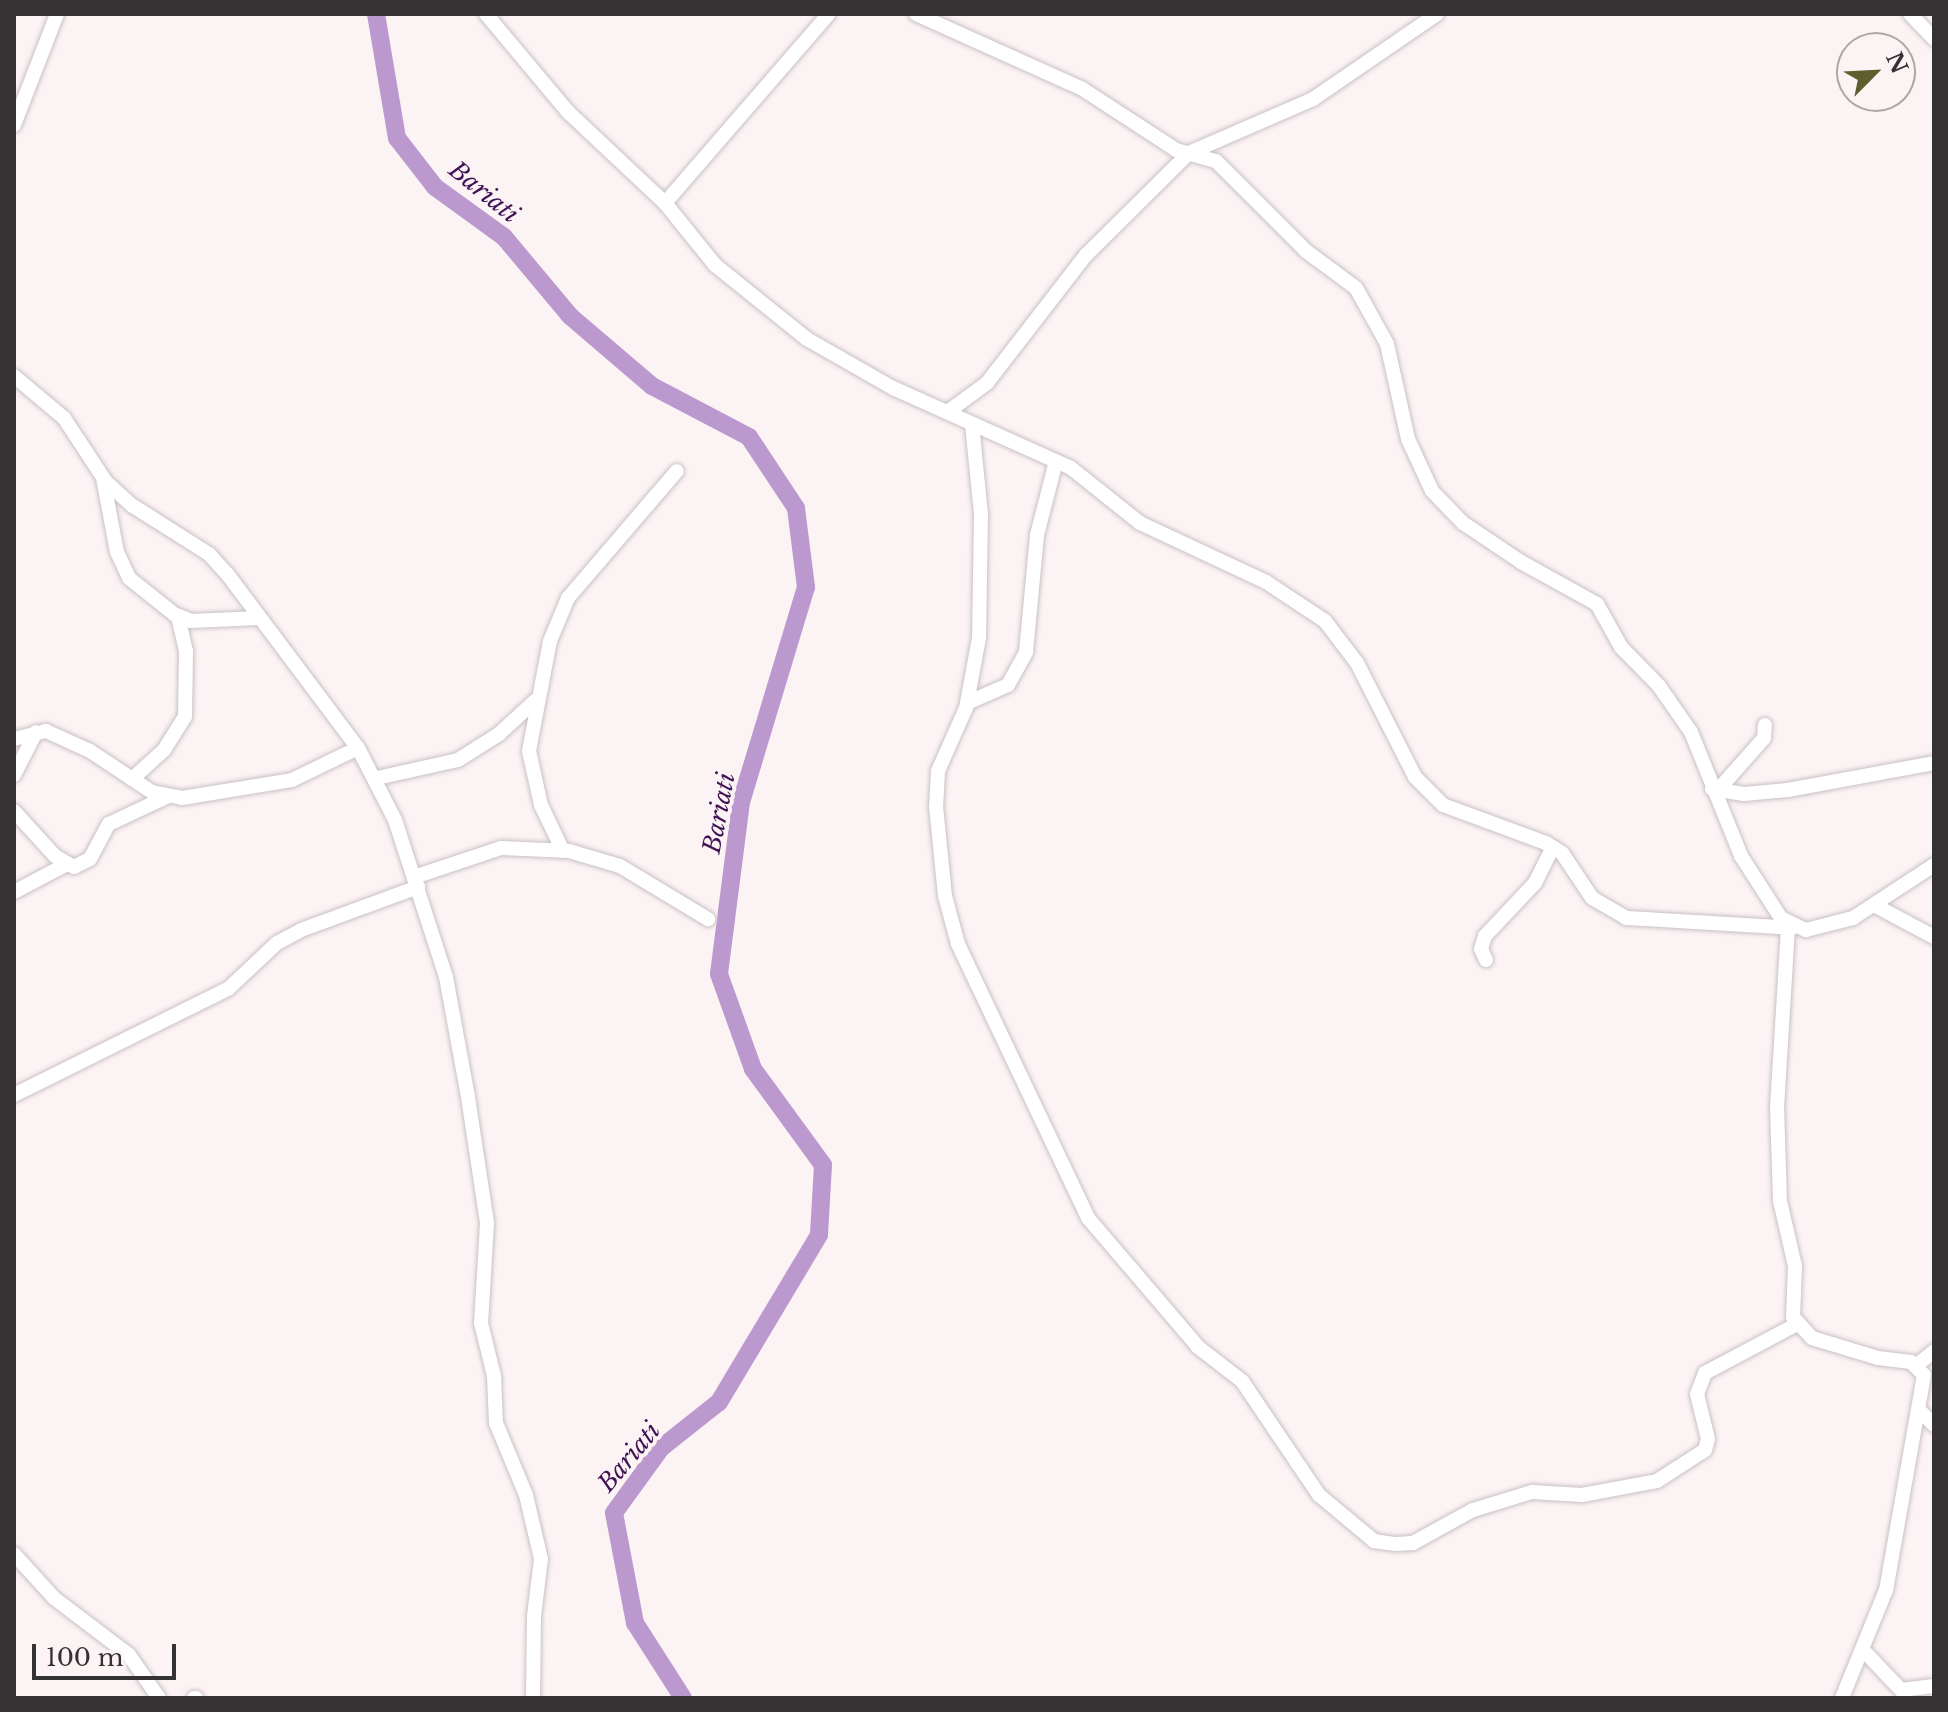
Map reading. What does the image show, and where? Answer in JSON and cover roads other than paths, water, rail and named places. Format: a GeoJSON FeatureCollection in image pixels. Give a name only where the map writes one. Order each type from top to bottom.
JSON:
{"type":"FeatureCollection","features":[{"type":"Feature","properties":{"kind":"street"},"geometry":{"type":"LineString","coordinates":[[14,125],[57,14]]}},
{"type":"Feature","properties":{"kind":"street"},"geometry":{"type":"LineString","coordinates":[[486,14],[568,112],[665,203],[715,265],[807,339],[893,388],[1056,461],[1168,540],[1266,582],[1325,621],[1357,663],[1427,793],[1443,805],[1553,847],[1592,898],[1626,918],[1790,928],[1825,926],[1874,905],[1934,865]]}},
{"type":"Feature","properties":{"kind":"street"},"geometry":{"type":"LineString","coordinates":[[665,203],[829,14]]}},
{"type":"Feature","properties":{"kind":"street"},"geometry":{"type":"LineString","coordinates":[[916,14],[1081,88],[1189,153],[1216,161],[1306,251],[1356,288],[1387,344],[1404,425],[1432,491],[1463,523],[1521,562],[1597,604],[1621,647],[1659,686],[1691,732],[1765,897],[1790,928],[1778,1176],[1795,1266],[1797,1324],[1812,1338],[1917,1365],[1924,1375],[1886,1590],[1864,1651],[1842,1698]]}},
{"type":"Feature","properties":{"kind":"street"},"geometry":{"type":"LineString","coordinates":[[949,411],[987,383],[1086,255],[1189,153],[1313,99],[1437,14]]}},
{"type":"Feature","properties":{"kind":"street"},"geometry":{"type":"LineString","coordinates":[[1910,14],[1934,39]]}},
{"type":"Feature","properties":{"kind":"street"},"geometry":{"type":"LineString","coordinates":[[14,376],[64,418],[103,478],[133,506],[209,554],[358,748],[377,778],[416,882],[446,977],[487,1223],[481,1323],[494,1376],[496,1423],[526,1495],[541,1559],[533,1628],[533,1698]]}},
{"type":"Feature","properties":{"kind":"street"},"geometry":{"type":"LineString","coordinates":[[972,424],[981,554],[979,638],[967,703],[938,771],[936,828],[949,917],[1002,1044],[1088,1218],[1198,1347],[1242,1381],[1319,1495],[1374,1541],[1413,1543],[1473,1510],[1532,1492],[1605,1492],[1657,1481],[1683,1469],[1705,1450],[1708,1439],[1697,1394],[1705,1373],[1797,1324]]}},
{"type":"Feature","properties":{"kind":"street"},"geometry":{"type":"LineString","coordinates":[[967,703],[1008,685],[1026,652],[1037,535],[1056,461]]}},
{"type":"Feature","properties":{"kind":"street"},"geometry":{"type":"LineString","coordinates":[[563,851],[532,777],[536,700],[550,641],[568,598],[677,471]]}},
{"type":"Feature","properties":{"kind":"street"},"geometry":{"type":"LineString","coordinates":[[103,478],[123,568],[178,616],[205,622],[259,618]]}},
{"type":"Feature","properties":{"kind":"street"},"geometry":{"type":"LineString","coordinates":[[132,779],[164,750],[185,717],[186,651],[178,616]]}},
{"type":"Feature","properties":{"kind":"street"},"geometry":{"type":"LineString","coordinates":[[377,778],[458,760],[499,734],[536,700]]}},
{"type":"Feature","properties":{"kind":"street"},"geometry":{"type":"LineString","coordinates":[[1715,789],[1764,738],[1765,725]]}},
{"type":"Feature","properties":{"kind":"street"},"geometry":{"type":"LineString","coordinates":[[14,739],[46,731],[90,751],[166,797]]}},
{"type":"Feature","properties":{"kind":"street"},"geometry":{"type":"LineString","coordinates":[[14,775],[36,732]]}},
{"type":"Feature","properties":{"kind":"street"},"geometry":{"type":"LineString","coordinates":[[14,892],[67,864],[87,862],[109,824],[166,797],[263,787],[322,768],[358,748]]}},
{"type":"Feature","properties":{"kind":"street"},"geometry":{"type":"LineString","coordinates":[[1715,789],[1788,790],[1934,763]]}},
{"type":"Feature","properties":{"kind":"street"},"geometry":{"type":"LineString","coordinates":[[14,811],[67,864]]}},
{"type":"Feature","properties":{"kind":"street"},"geometry":{"type":"LineString","coordinates":[[1486,960],[1481,949],[1485,936],[1535,883],[1553,847]]}},
{"type":"Feature","properties":{"kind":"street"},"geometry":{"type":"LineString","coordinates":[[14,1095],[228,989],[277,943],[301,930],[501,848],[563,851],[620,866],[708,919]]}},
{"type":"Feature","properties":{"kind":"street"},"geometry":{"type":"LineString","coordinates":[[1874,905],[1934,937]]}},
{"type":"Feature","properties":{"kind":"street"},"geometry":{"type":"LineString","coordinates":[[1917,1365],[1934,1351]]}},
{"type":"Feature","properties":{"kind":"street"},"geometry":{"type":"LineString","coordinates":[[1919,1410],[1934,1425]]}},
{"type":"Feature","properties":{"kind":"street"},"geometry":{"type":"LineString","coordinates":[[14,1554],[54,1598],[129,1655],[159,1698]]}},
{"type":"Feature","properties":{"kind":"street"},"geometry":{"type":"LineString","coordinates":[[1864,1651],[1901,1690],[1934,1686]]}},
{"type":"Feature","properties":{"kind":"waterway","name":"Bariati"},"geometry":{"type":"LineString","coordinates":[[376,14],[397,138],[435,187],[504,237],[570,316],[652,386],[749,437],[796,508],[806,587],[741,802],[719,974],[753,1069],[823,1165],[819,1235],[719,1402],[661,1448],[614,1513],[635,1623],[683,1698]]}}]}
